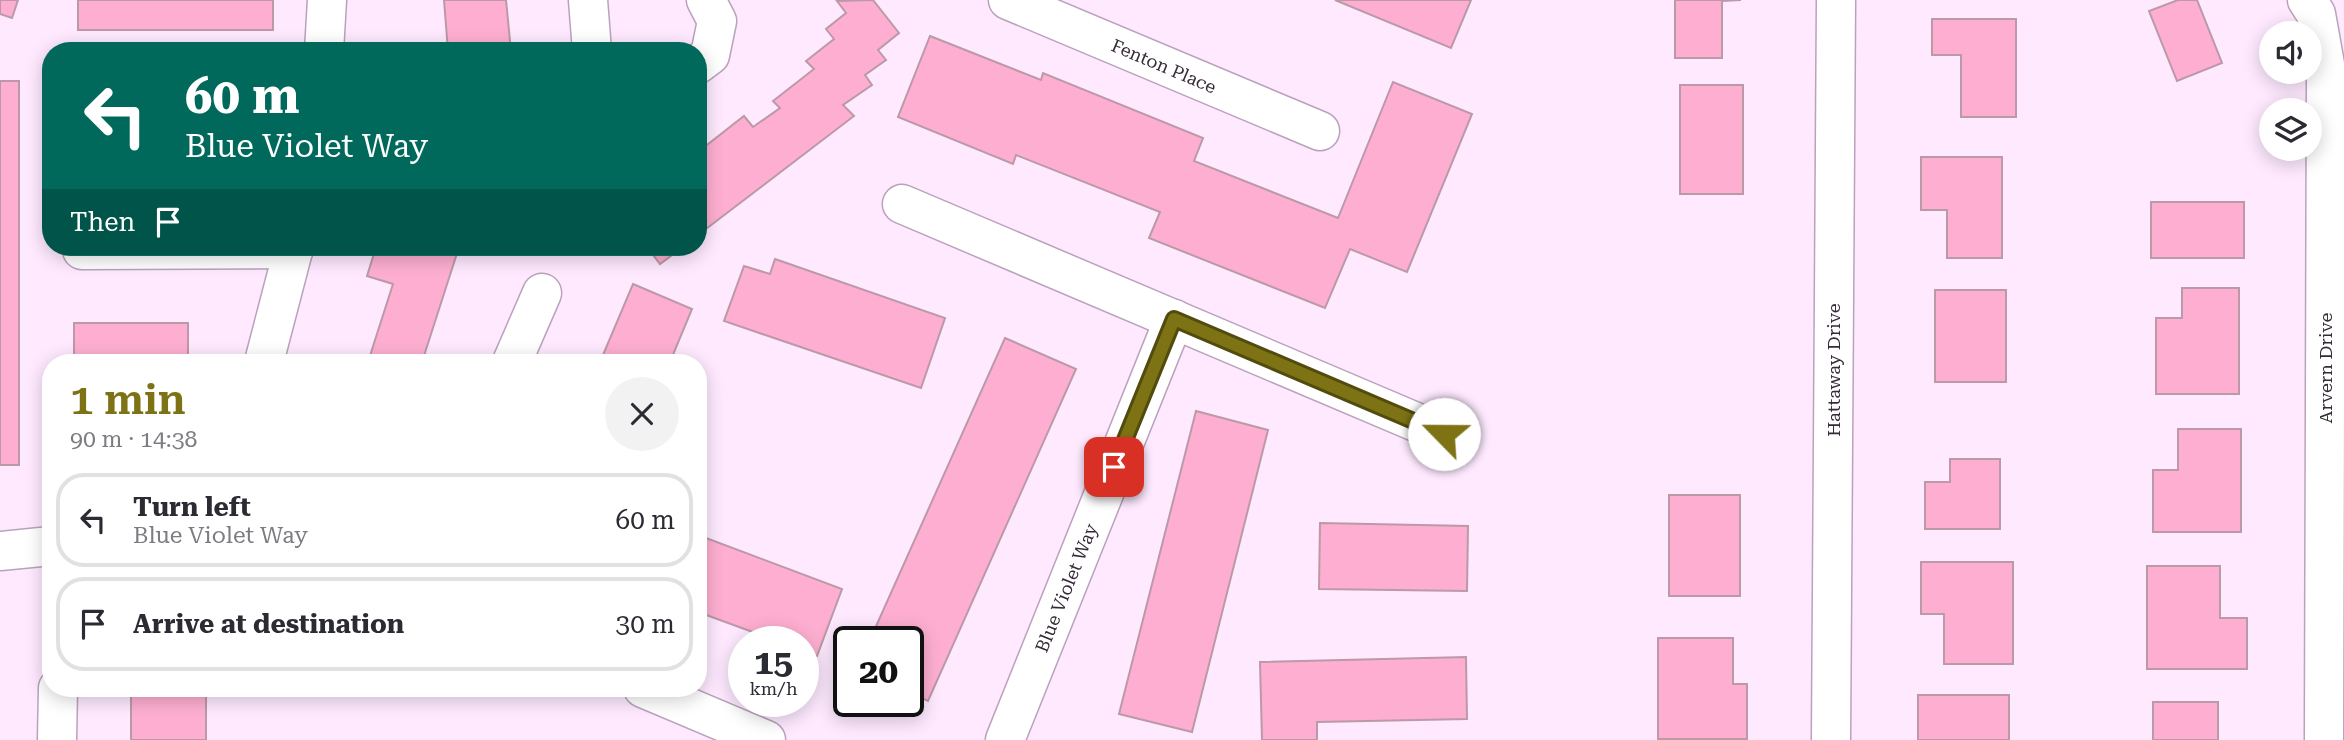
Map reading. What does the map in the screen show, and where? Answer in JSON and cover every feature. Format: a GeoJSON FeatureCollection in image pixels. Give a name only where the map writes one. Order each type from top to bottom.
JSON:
{"type":"FeatureCollection","features":[{"type":"Feature","properties":{"kind":"street"},"geometry":{"type":"LineString","coordinates":[[324,42],[327,0]]}},
{"type":"Feature","properties":{"kind":"street"},"geometry":{"type":"LineString","coordinates":[[589,0],[591,42]]}},
{"type":"Feature","properties":{"kind":"street"},"geometry":{"type":"LineString","coordinates":[[706,0],[717,21],[710,55],[707,57]]}},
{"type":"Feature","properties":{"kind":"street","name":"Fenton Place"},"geometry":{"type":"LineString","coordinates":[[1008,0],[1320,131]]}},
{"type":"Feature","properties":{"kind":"street","name":"Hattaway Drive"},"geometry":{"type":"LineString","coordinates":[[1831,740],[1836,0]]}},
{"type":"Feature","properties":{"kind":"street","name":"Arvern Drive"},"geometry":{"type":"LineString","coordinates":[[2307,0],[2316,13],[2335,70],[2324,740]]}},
{"type":"Feature","properties":{"kind":"street"},"geometry":{"type":"LineString","coordinates":[[902,204],[1444,434]]}},
{"type":"Feature","properties":{"kind":"street"},"geometry":{"type":"LineString","coordinates":[[266,354],[292,256]]}},
{"type":"Feature","properties":{"kind":"street"},"geometry":{"type":"LineString","coordinates":[[515,354],[542,293]]}},
{"type":"Feature","properties":{"kind":"street","name":"Blue Violet Way"},"geometry":{"type":"LineString","coordinates":[[1005,740],[1174,319]]}},
{"type":"Feature","properties":{"kind":"street"},"geometry":{"type":"LineString","coordinates":[[0,551],[42,547]]}},
{"type":"Feature","properties":{"kind":"street"},"geometry":{"type":"LineString","coordinates":[[57,740],[58,697]]}},
{"type":"Feature","properties":{"kind":"street"},"geometry":{"type":"LineString","coordinates":[[664,697],[766,740]]}},
{"type":"Feature","properties":{"kind":"building"},"geometry":{"type":"Polygon","coordinates":[[[0,0],[18,0],[12,18],[0,14],[0,0]]]}},
{"type":"Feature","properties":{"kind":"building"},"geometry":{"type":"Polygon","coordinates":[[[78,0],[273,0],[273,30],[78,30],[78,0]]]}},
{"type":"Feature","properties":{"kind":"building"},"geometry":{"type":"Polygon","coordinates":[[[444,0],[506,0],[510,42],[447,42],[444,0]]]}},
{"type":"Feature","properties":{"kind":"building"},"geometry":{"type":"Polygon","coordinates":[[[873,0],[899,33],[878,50],[886,60],[865,75],[872,85],[843,105],[854,116],[707,228],[707,145],[744,116],[753,127],[780,108],[773,101],[814,69],[806,61],[834,39],[826,29],[846,13],[837,1],[873,0]]]}},
{"type":"Feature","properties":{"kind":"building"},"geometry":{"type":"Polygon","coordinates":[[[1335,0],[1471,0],[1451,48],[1335,0]]]}},
{"type":"Feature","properties":{"kind":"building"},"geometry":{"type":"Polygon","coordinates":[[[1675,0],[1741,0],[1722,1],[1722,58],[1675,58],[1675,0]]]}},
{"type":"Feature","properties":{"kind":"building"},"geometry":{"type":"Polygon","coordinates":[[[2178,0],[2197,0],[2222,63],[2177,81],[2149,11],[2178,0]]]}},
{"type":"Feature","properties":{"kind":"building"},"geometry":{"type":"Polygon","coordinates":[[[1932,19],[2016,19],[2016,117],[1961,117],[1961,55],[1932,55],[1932,19]]]}},
{"type":"Feature","properties":{"kind":"building"},"geometry":{"type":"Polygon","coordinates":[[[930,36],[1041,80],[1043,73],[1203,138],[1194,161],[1338,218],[1393,82],[1472,114],[1407,272],[1350,249],[1325,308],[1149,238],[1160,212],[1016,155],[1013,164],[898,117],[930,36]]]}},
{"type":"Feature","properties":{"kind":"building"},"geometry":{"type":"Polygon","coordinates":[[[0,81],[19,81],[19,465],[0,465],[0,81]]]}},
{"type":"Feature","properties":{"kind":"building"},"geometry":{"type":"Polygon","coordinates":[[[1680,85],[1743,85],[1743,194],[1680,194],[1680,85]]]}},
{"type":"Feature","properties":{"kind":"building"},"geometry":{"type":"Polygon","coordinates":[[[1921,157],[2002,157],[2002,258],[1947,258],[1947,210],[1921,210],[1921,157]]]}},
{"type":"Feature","properties":{"kind":"building"},"geometry":{"type":"Polygon","coordinates":[[[2151,202],[2244,202],[2244,258],[2151,258],[2151,202]]]}},
{"type":"Feature","properties":{"kind":"building"},"geometry":{"type":"Polygon","coordinates":[[[373,256],[456,256],[425,354],[371,354],[393,284],[367,276],[373,256]]]}},
{"type":"Feature","properties":{"kind":"building"},"geometry":{"type":"Polygon","coordinates":[[[654,256],[671,256],[660,264],[654,256]]]}},
{"type":"Feature","properties":{"kind":"building"},"geometry":{"type":"Polygon","coordinates":[[[775,259],[945,318],[921,388],[724,321],[744,266],[770,274],[775,259]]]}},
{"type":"Feature","properties":{"kind":"building"},"geometry":{"type":"Polygon","coordinates":[[[633,284],[692,309],[673,354],[603,354],[633,284]]]}},
{"type":"Feature","properties":{"kind":"building"},"geometry":{"type":"Polygon","coordinates":[[[2182,288],[2239,288],[2239,394],[2156,394],[2156,318],[2182,318],[2182,288]]]}},
{"type":"Feature","properties":{"kind":"building"},"geometry":{"type":"Polygon","coordinates":[[[1935,290],[2006,290],[2006,382],[1935,382],[1935,290]]]}},
{"type":"Feature","properties":{"kind":"building"},"geometry":{"type":"Polygon","coordinates":[[[74,323],[188,323],[188,354],[74,354],[74,323]]]}},
{"type":"Feature","properties":{"kind":"building"},"geometry":{"type":"Polygon","coordinates":[[[1005,338],[1076,369],[928,701],[924,699],[924,626],[876,626],[1005,338]]]}},
{"type":"Feature","properties":{"kind":"building"},"geometry":{"type":"Polygon","coordinates":[[[1196,411],[1268,430],[1192,732],[1119,714],[1196,411]]]}},
{"type":"Feature","properties":{"kind":"building"},"geometry":{"type":"Polygon","coordinates":[[[2178,429],[2241,429],[2241,532],[2153,532],[2153,470],[2178,470],[2178,429]]]}},
{"type":"Feature","properties":{"kind":"building"},"geometry":{"type":"Polygon","coordinates":[[[1950,459],[2000,459],[2000,529],[1925,529],[1925,482],[1950,482],[1950,459]]]}},
{"type":"Feature","properties":{"kind":"building"},"geometry":{"type":"Polygon","coordinates":[[[1669,495],[1740,495],[1740,596],[1669,596],[1669,495]]]}},
{"type":"Feature","properties":{"kind":"building"},"geometry":{"type":"Polygon","coordinates":[[[1320,523],[1468,526],[1467,591],[1319,589],[1320,523]]]}},
{"type":"Feature","properties":{"kind":"building"},"geometry":{"type":"Polygon","coordinates":[[[707,538],[842,589],[819,651],[819,626],[736,626],[707,615],[707,538]]]}},
{"type":"Feature","properties":{"kind":"building"},"geometry":{"type":"Polygon","coordinates":[[[1921,562],[2013,562],[2013,664],[1944,664],[1944,614],[1921,614],[1921,562]]]}},
{"type":"Feature","properties":{"kind":"building"},"geometry":{"type":"Polygon","coordinates":[[[2147,566],[2220,566],[2220,618],[2247,618],[2247,669],[2147,669],[2147,566]]]}},
{"type":"Feature","properties":{"kind":"building"},"geometry":{"type":"Polygon","coordinates":[[[1658,638],[1733,638],[1733,684],[1747,684],[1747,739],[1658,739],[1658,638]]]}},
{"type":"Feature","properties":{"kind":"building"},"geometry":{"type":"Polygon","coordinates":[[[1466,657],[1467,719],[1317,722],[1317,740],[1262,740],[1260,662],[1466,657]]]}},
{"type":"Feature","properties":{"kind":"building"},"geometry":{"type":"Polygon","coordinates":[[[1918,695],[2009,695],[2009,740],[1918,740],[1918,695]]]}},
{"type":"Feature","properties":{"kind":"building"},"geometry":{"type":"Polygon","coordinates":[[[131,697],[206,697],[206,740],[131,740],[131,697]]]}},
{"type":"Feature","properties":{"kind":"building"},"geometry":{"type":"Polygon","coordinates":[[[2153,702],[2218,702],[2218,740],[2153,740],[2153,702]]]}},
{"type":"Feature","properties":{"kind":"route"},"geometry":{"type":"LineString","coordinates":[[1114,467],[1174,319],[1444,434]]}}]}
